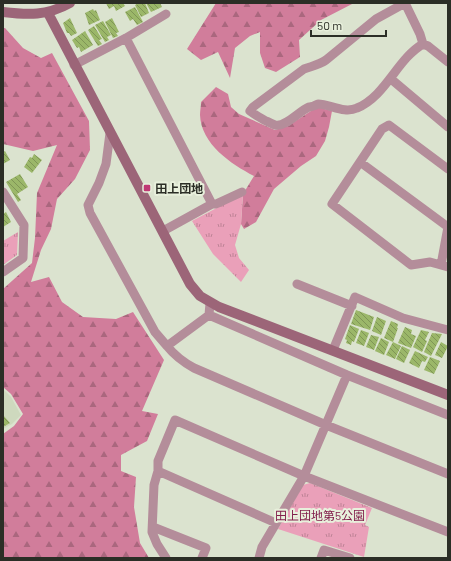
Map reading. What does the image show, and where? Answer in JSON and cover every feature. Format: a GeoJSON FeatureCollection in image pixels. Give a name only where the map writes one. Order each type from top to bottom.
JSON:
{"type":"FeatureCollection","features":[{"type":"Feature","properties":{"kind":"street"},"geometry":{"type":"LineString","coordinates":[[3,12],[28,14],[48,13],[70,3]]}},
{"type":"Feature","properties":{"kind":"street"},"geometry":{"type":"LineString","coordinates":[[423,44],[402,63],[391,79],[364,104],[356,109],[346,110],[318,104],[305,109],[284,124],[276,125],[250,111],[253,106],[304,69],[319,65],[376,20],[405,3],[420,34],[423,44],[428,46],[448,62]]}},
{"type":"Feature","properties":{"kind":"street"},"geometry":{"type":"LineString","coordinates":[[48,13],[190,284],[200,296],[210,303],[448,395]]}},
{"type":"Feature","properties":{"kind":"street"},"geometry":{"type":"LineString","coordinates":[[74,65],[126,38],[166,14]]}},
{"type":"Feature","properties":{"kind":"street"},"geometry":{"type":"LineString","coordinates":[[126,38],[212,204]]}},
{"type":"Feature","properties":{"kind":"street"},"geometry":{"type":"LineString","coordinates":[[391,79],[448,127]]}},
{"type":"Feature","properties":{"kind":"street"},"geometry":{"type":"LineString","coordinates":[[360,162],[448,227],[445,266],[430,262],[411,265],[332,204],[360,162],[382,129],[389,125],[448,169]]}},
{"type":"Feature","properties":{"kind":"street"},"geometry":{"type":"LineString","coordinates":[[110,132],[106,164],[99,183],[88,205],[90,213],[155,332],[175,356],[194,368],[326,425],[448,474]]}},
{"type":"Feature","properties":{"kind":"street"},"geometry":{"type":"LineString","coordinates":[[3,192],[24,225],[23,258],[3,272]]}},
{"type":"Feature","properties":{"kind":"street"},"geometry":{"type":"LineString","coordinates":[[163,231],[212,204],[216,204],[242,192]]}},
{"type":"Feature","properties":{"kind":"street"},"geometry":{"type":"LineString","coordinates":[[297,284],[352,306]]}},
{"type":"Feature","properties":{"kind":"street"},"geometry":{"type":"LineString","coordinates":[[333,350],[355,297],[403,318],[448,330]]}},
{"type":"Feature","properties":{"kind":"street"},"geometry":{"type":"LineString","coordinates":[[167,346],[209,315],[210,303]]}},
{"type":"Feature","properties":{"kind":"street"},"geometry":{"type":"LineString","coordinates":[[209,315],[347,375],[448,415]]}},
{"type":"Feature","properties":{"kind":"street"},"geometry":{"type":"LineString","coordinates":[[259,558],[262,547],[304,476],[347,375]]}},
{"type":"Feature","properties":{"kind":"street"},"geometry":{"type":"LineString","coordinates":[[166,558],[157,544],[152,532],[152,513],[154,485],[158,471],[158,461],[174,420],[304,476],[448,532]]}},
{"type":"Feature","properties":{"kind":"street"},"geometry":{"type":"LineString","coordinates":[[158,471],[276,523]]}},
{"type":"Feature","properties":{"kind":"street"},"geometry":{"type":"LineString","coordinates":[[153,527],[206,548],[202,558]]}},
{"type":"Feature","properties":{"kind":"street"},"geometry":{"type":"LineString","coordinates":[[321,558],[324,550],[350,558]]}},
{"type":"Feature","properties":{"kind":"shaded area"},"geometry":{"type":"Polygon","coordinates":[[[3,389],[11,397],[21,415],[12,424],[3,429],[3,389]]]}},
{"type":"Feature","properties":{"kind":"green space"},"geometry":{"type":"Polygon","coordinates":[[[216,3],[354,3],[321,20],[299,40],[300,57],[276,72],[265,68],[260,53],[260,32],[250,36],[235,48],[230,78],[218,52],[201,60],[187,49],[216,3]]]}},
{"type":"Feature","properties":{"kind":"green space"},"geometry":{"type":"Polygon","coordinates":[[[3,28],[5,28],[23,48],[41,58],[52,53],[89,121],[90,150],[75,179],[57,199],[51,229],[41,250],[31,282],[49,277],[62,302],[83,317],[116,319],[133,312],[164,360],[142,411],[158,414],[147,441],[121,455],[121,471],[136,477],[134,507],[140,543],[149,558],[3,558],[3,434],[14,426],[23,414],[11,394],[3,387],[3,289],[32,263],[35,238],[37,193],[57,145],[33,151],[3,144],[3,28]]]}},
{"type":"Feature","properties":{"kind":"green space"},"geometry":{"type":"Polygon","coordinates":[[[216,87],[228,94],[231,107],[239,114],[275,130],[288,126],[317,107],[332,111],[325,141],[316,156],[301,166],[274,189],[256,222],[244,229],[241,224],[243,194],[254,176],[227,159],[211,144],[202,125],[200,115],[201,102],[216,87]]]}},
{"type":"Feature","properties":{"kind":"green space"},"geometry":{"type":"Polygon","coordinates":[[[243,194],[241,224],[235,245],[239,258],[249,270],[241,282],[213,254],[192,221],[243,194]]]}},
{"type":"Feature","properties":{"kind":"green space"},"geometry":{"type":"Polygon","coordinates":[[[18,232],[17,255],[3,265],[3,241],[18,232]]]}},
{"type":"Feature","properties":{"kind":"green space","name":"田上団地第5公園"},"geometry":{"type":"Polygon","coordinates":[[[310,483],[372,508],[365,525],[369,527],[364,557],[278,529],[303,485],[310,483]]]}},
{"type":"Feature","properties":{"kind":"building"},"geometry":{"type":"Polygon","coordinates":[[[106,3],[123,3],[125,6],[116,11],[114,6],[109,9],[106,3]]]}},
{"type":"Feature","properties":{"kind":"building"},"geometry":{"type":"Polygon","coordinates":[[[145,3],[149,13],[141,17],[135,5],[145,3]]]}},
{"type":"Feature","properties":{"kind":"building"},"geometry":{"type":"Polygon","coordinates":[[[146,3],[160,3],[162,7],[151,12],[146,3]]]}},
{"type":"Feature","properties":{"kind":"building"},"geometry":{"type":"Polygon","coordinates":[[[135,7],[143,22],[137,25],[133,19],[130,21],[125,12],[135,7]]]}},
{"type":"Feature","properties":{"kind":"building"},"geometry":{"type":"Polygon","coordinates":[[[93,9],[94,11],[96,10],[100,20],[89,25],[85,13],[93,9]]]}},
{"type":"Feature","properties":{"kind":"building"},"geometry":{"type":"Polygon","coordinates":[[[70,18],[77,33],[71,36],[67,33],[63,23],[70,18]]]}},
{"type":"Feature","properties":{"kind":"building"},"geometry":{"type":"Polygon","coordinates":[[[112,18],[119,32],[116,33],[118,36],[113,38],[105,22],[112,18]]]}},
{"type":"Feature","properties":{"kind":"building"},"geometry":{"type":"Polygon","coordinates":[[[103,21],[111,35],[107,37],[109,40],[105,42],[95,25],[103,21]]]}},
{"type":"Feature","properties":{"kind":"building"},"geometry":{"type":"Polygon","coordinates":[[[94,26],[102,39],[99,40],[102,44],[98,46],[88,30],[94,26]]]}},
{"type":"Feature","properties":{"kind":"building"},"geometry":{"type":"Polygon","coordinates":[[[85,31],[93,45],[81,52],[79,47],[77,48],[72,40],[85,31]]]}},
{"type":"Feature","properties":{"kind":"building"},"geometry":{"type":"Polygon","coordinates":[[[5,151],[10,160],[3,164],[3,152],[5,151]]]}},
{"type":"Feature","properties":{"kind":"building"},"geometry":{"type":"Polygon","coordinates":[[[34,154],[42,160],[32,173],[24,167],[30,157],[32,158],[34,154]]]}},
{"type":"Feature","properties":{"kind":"building"},"geometry":{"type":"Polygon","coordinates":[[[20,174],[28,187],[17,194],[21,200],[18,202],[6,182],[20,174]]]}},
{"type":"Feature","properties":{"kind":"building"},"geometry":{"type":"Polygon","coordinates":[[[6,212],[11,222],[3,227],[3,214],[6,212]]]}},
{"type":"Feature","properties":{"kind":"building"},"geometry":{"type":"Polygon","coordinates":[[[356,310],[374,317],[370,330],[351,324],[356,310]]]}},
{"type":"Feature","properties":{"kind":"building"},"geometry":{"type":"Polygon","coordinates":[[[377,317],[386,321],[381,335],[372,331],[377,317]]]}},
{"type":"Feature","properties":{"kind":"building"},"geometry":{"type":"Polygon","coordinates":[[[391,321],[398,324],[393,342],[384,338],[391,321]]]}},
{"type":"Feature","properties":{"kind":"building"},"geometry":{"type":"Polygon","coordinates":[[[350,325],[359,329],[354,342],[352,341],[351,345],[346,343],[347,340],[345,339],[350,325]]]}},
{"type":"Feature","properties":{"kind":"building"},"geometry":{"type":"Polygon","coordinates":[[[405,327],[412,330],[411,334],[416,336],[411,348],[398,343],[405,327]]]}},
{"type":"Feature","properties":{"kind":"building"},"geometry":{"type":"Polygon","coordinates":[[[361,330],[369,333],[364,346],[356,343],[361,330]]]}},
{"type":"Feature","properties":{"kind":"building"},"geometry":{"type":"Polygon","coordinates":[[[421,330],[429,332],[422,352],[413,347],[421,330]]]}},
{"type":"Feature","properties":{"kind":"building"},"geometry":{"type":"Polygon","coordinates":[[[432,333],[442,334],[431,356],[424,352],[432,333]]]}},
{"type":"Feature","properties":{"kind":"building"},"geometry":{"type":"Polygon","coordinates":[[[371,335],[379,337],[374,350],[366,347],[371,335]]]}},
{"type":"Feature","properties":{"kind":"building"},"geometry":{"type":"Polygon","coordinates":[[[381,338],[389,342],[384,355],[375,351],[381,338]]]}},
{"type":"Feature","properties":{"kind":"building"},"geometry":{"type":"Polygon","coordinates":[[[393,342],[401,346],[395,359],[386,355],[393,342]]]}},
{"type":"Feature","properties":{"kind":"building"},"geometry":{"type":"Polygon","coordinates":[[[441,342],[448,346],[442,358],[435,355],[441,342]]]}},
{"type":"Feature","properties":{"kind":"building"},"geometry":{"type":"Polygon","coordinates":[[[402,346],[410,350],[404,363],[396,359],[402,346]]]}},
{"type":"Feature","properties":{"kind":"building"},"geometry":{"type":"Polygon","coordinates":[[[415,351],[428,357],[425,362],[422,361],[419,368],[409,363],[415,351]]]}},
{"type":"Feature","properties":{"kind":"building"},"geometry":{"type":"Polygon","coordinates":[[[430,357],[440,361],[434,374],[424,370],[430,357]]]}},
{"type":"Feature","properties":{"kind":"building"},"geometry":{"type":"Polygon","coordinates":[[[3,415],[10,423],[3,427],[3,415]]]}},
{"type":"Feature","properties":{"kind":"place","name":"田上団地"},"geometry":{"type":"Point","coordinates":[147,188]}}]}
